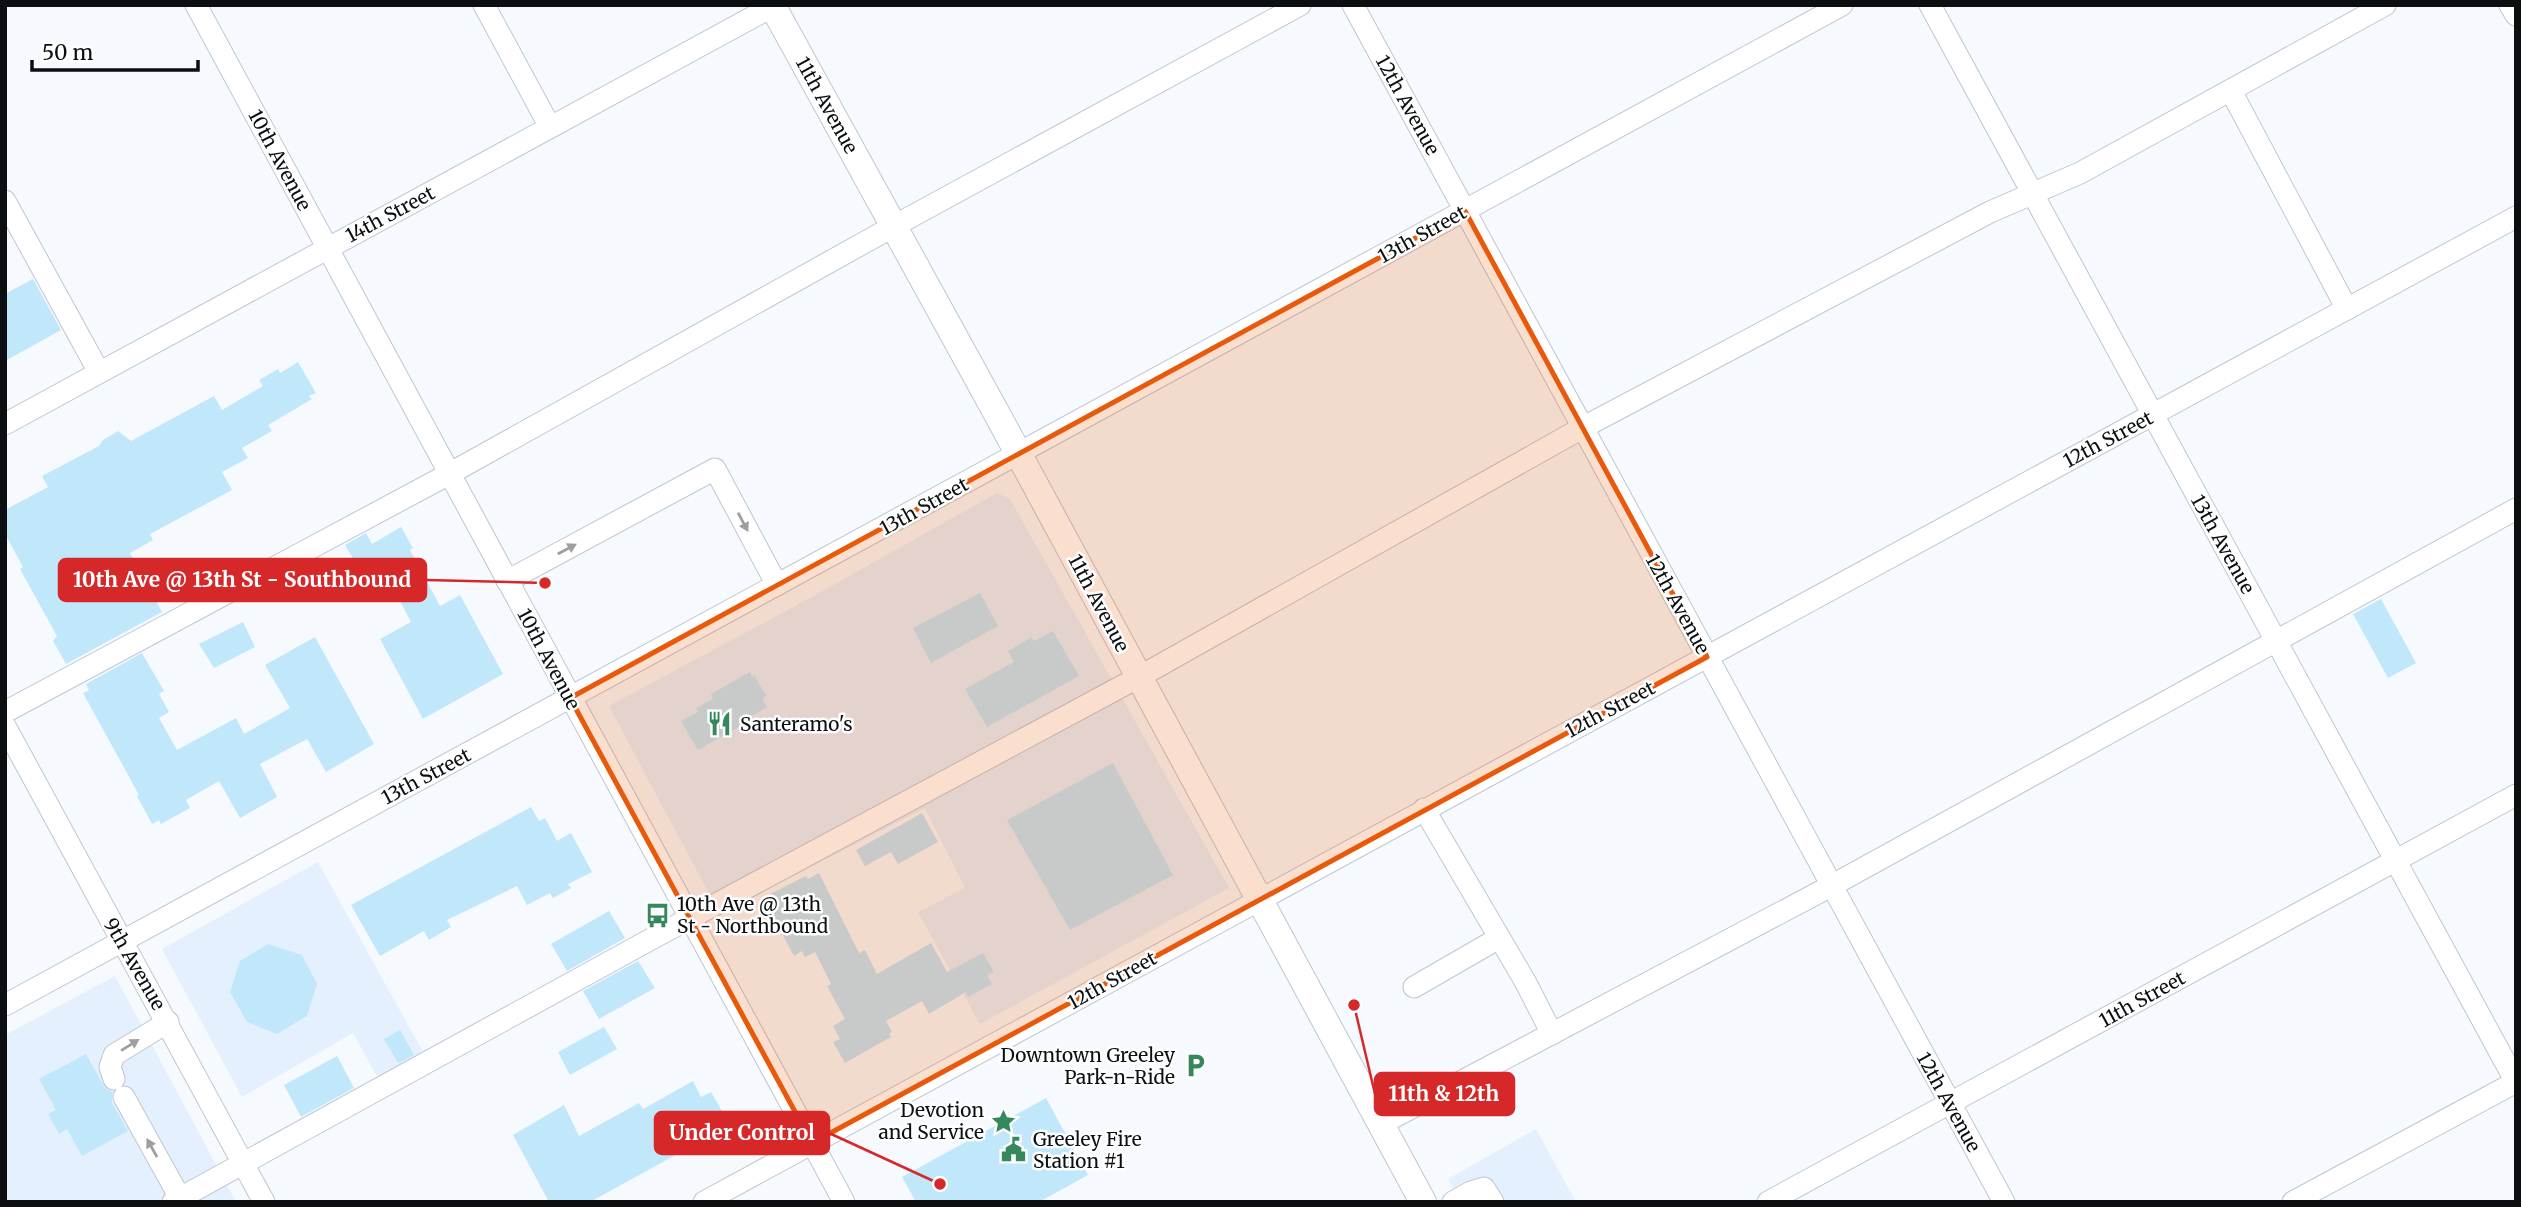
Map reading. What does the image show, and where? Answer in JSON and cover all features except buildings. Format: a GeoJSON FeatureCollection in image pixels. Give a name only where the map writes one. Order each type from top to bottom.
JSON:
{"type":"FeatureCollection","features":[{"type":"Feature","properties":{"kind":"main road","name":"11th Avenue"},"geometry":{"type":"LineString","coordinates":[[773,6],[1423,1202]]}},
{"type":"Feature","properties":{"kind":"street","name":"10th Avenue"},"geometry":{"type":"LineString","coordinates":[[196,5],[844,1202]]}},
{"type":"Feature","properties":{"kind":"street"},"geometry":{"type":"LineString","coordinates":[[484,5],[550,127]]}},
{"type":"Feature","properties":{"kind":"street"},"geometry":{"type":"LineString","coordinates":[[5,712],[449,474],[894,226],[1300,5]]}},
{"type":"Feature","properties":{"kind":"street","name":"12th Avenue"},"geometry":{"type":"LineString","coordinates":[[1353,5],[1830,887],[2004,1202]]}},
{"type":"Feature","properties":{"kind":"street","name":"13th Street"},"geometry":{"type":"LineString","coordinates":[[5,1005],[1842,5]]}},
{"type":"Feature","properties":{"kind":"street","name":"13th Avenue"},"geometry":{"type":"LineString","coordinates":[[1930,5],[2516,1082]]}},
{"type":"Feature","properties":{"kind":"street"},"geometry":{"type":"LineString","coordinates":[[168,1022],[114,1055],[110,1067],[176,1200],[690,918],[1139,677],[1582,428],[1990,212],[2080,173],[2385,5]]}},
{"type":"Feature","properties":{"kind":"street"},"geometry":{"type":"LineString","coordinates":[[2510,5],[2516,15]]}},
{"type":"Feature","properties":{"kind":"street","name":"14th Street"},"geometry":{"type":"LineString","coordinates":[[5,424],[773,6]]}},
{"type":"Feature","properties":{"kind":"street"},"geometry":{"type":"LineString","coordinates":[[2231,90],[2347,309]]}},
{"type":"Feature","properties":{"kind":"street"},"geometry":{"type":"LineString","coordinates":[[5,201],[99,372]]}},
{"type":"Feature","properties":{"kind":"street","name":"12th Street"},"geometry":{"type":"LineString","coordinates":[[704,1202],[2516,217]]}},
{"type":"Feature","properties":{"kind":"street"},"geometry":{"type":"LineString","coordinates":[[507,581],[715,469],[777,585]]}},
{"type":"Feature","properties":{"kind":"street"},"geometry":{"type":"LineString","coordinates":[[1381,1124],[1830,887],[2516,509]]}},
{"type":"Feature","properties":{"kind":"street","name":"9th Avenue"},"geometry":{"type":"LineString","coordinates":[[5,726],[264,1202]]}},
{"type":"Feature","properties":{"kind":"street","name":"11th Street"},"geometry":{"type":"LineString","coordinates":[[1775,1200],[2516,795]]}},
{"type":"Feature","properties":{"kind":"street"},"geometry":{"type":"LineString","coordinates":[[1424,809],[1552,1034]]}},
{"type":"Feature","properties":{"kind":"street"},"geometry":{"type":"LineString","coordinates":[[1414,987],[1499,938]]}},
{"type":"Feature","properties":{"kind":"street"},"geometry":{"type":"LineString","coordinates":[[2293,1202],[2516,1082]]}},
{"type":"Feature","properties":{"kind":"street"},"geometry":{"type":"LineString","coordinates":[[1453,1202],[1484,1188],[1493,1202]]}},
{"type":"Feature","properties":{"kind":"highlighted area"},"geometry":{"type":"Polygon","coordinates":[[[1465,211],[1707,657],[812,1143],[570,698],[1465,211]]]}},
{"type":"Feature","properties":{"kind":"shaded area"},"geometry":{"type":"Polygon","coordinates":[[[997,493],[1010,499],[1229,888],[980,1024],[918,912],[965,888],[925,808],[720,914],[609,706],[812,597],[997,493]]]}},
{"type":"Feature","properties":{"kind":"shaded area"},"geometry":{"type":"Polygon","coordinates":[[[318,862],[424,1054],[379,1080],[353,1033],[242,1097],[162,949],[318,862]]]}},
{"type":"Feature","properties":{"kind":"shaded area"},"geometry":{"type":"Polygon","coordinates":[[[115,976],[236,1202],[5,1202],[5,1035],[115,976]]]}},
{"type":"Feature","properties":{"kind":"shaded area"},"geometry":{"type":"Polygon","coordinates":[[[1536,1129],[1576,1202],[1460,1202],[1448,1179],[1536,1129]]]}},
{"type":"Feature","properties":{"kind":"place","name":"10th Ave @ 13th St - Southbound"},"geometry":{"type":"Point","coordinates":[545,583]}},
{"type":"Feature","properties":{"kind":"place","name":"Santeramo's"},"geometry":{"type":"Point","coordinates":[720,724]}},
{"type":"Feature","properties":{"kind":"place","name":"10th Ave @ 13th St - Northbound"},"geometry":{"type":"Point","coordinates":[657,915]}},
{"type":"Feature","properties":{"kind":"place","name":"11th & 12th"},"geometry":{"type":"Point","coordinates":[1354,1005]}},
{"type":"Feature","properties":{"kind":"place","name":"Downtown Greeley Park-n-Ride"},"geometry":{"type":"Point","coordinates":[1195,1066]}},
{"type":"Feature","properties":{"kind":"place","name":"Devotion and Service"},"geometry":{"type":"Point","coordinates":[1004,1121]}},
{"type":"Feature","properties":{"kind":"place","name":"Greeley Fire Station #1"},"geometry":{"type":"Point","coordinates":[1013,1150]}},
{"type":"Feature","properties":{"kind":"place","name":"Under Control"},"geometry":{"type":"Point","coordinates":[940,1184]}}]}
